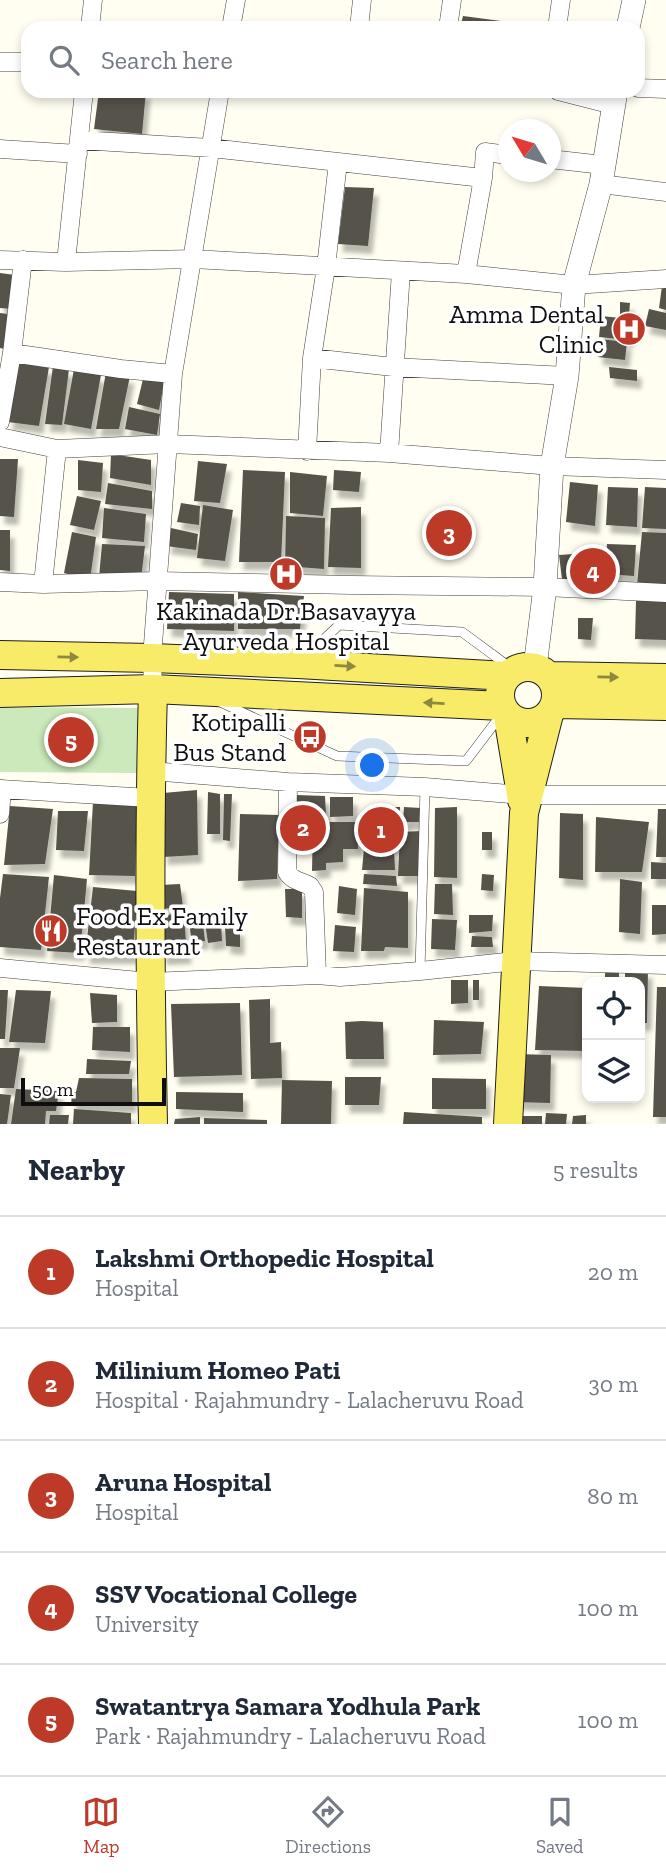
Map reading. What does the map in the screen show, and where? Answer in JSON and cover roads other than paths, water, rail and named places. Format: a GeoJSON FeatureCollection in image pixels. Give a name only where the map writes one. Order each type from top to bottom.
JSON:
{"type":"FeatureCollection","features":[{"type":"Feature","properties":{"kind":"main road"},"geometry":{"type":"LineString","coordinates":[[0,655],[152,658],[666,678]]}},
{"type":"Feature","properties":{"kind":"main road"},"geometry":{"type":"LineString","coordinates":[[508,1124],[525,801],[556,694],[554,684],[526,672]]}},
{"type":"Feature","properties":{"kind":"main road"},"geometry":{"type":"LineString","coordinates":[[525,801],[500,691],[526,672]]}},
{"type":"Feature","properties":{"kind":"main road"},"geometry":{"type":"LineString","coordinates":[[153,689],[150,785],[153,1124]]}},
{"type":"Feature","properties":{"kind":"main road"},"geometry":{"type":"LineString","coordinates":[[0,693],[153,689],[198,691],[505,711],[516,721],[524,723],[534,723],[542,719],[552,708],[666,706]]}},
{"type":"Feature","properties":{"kind":"street"},"geometry":{"type":"LineString","coordinates":[[91,21],[93,0]]}},
{"type":"Feature","properties":{"kind":"street"},"geometry":{"type":"LineString","coordinates":[[232,21],[236,0]]}},
{"type":"Feature","properties":{"kind":"street"},"geometry":{"type":"LineString","coordinates":[[360,21],[362,0]]}},
{"type":"Feature","properties":{"kind":"street"},"geometry":{"type":"LineString","coordinates":[[449,21],[452,0]]}},
{"type":"Feature","properties":{"kind":"street"},"geometry":{"type":"LineString","coordinates":[[558,21],[561,0]]}},
{"type":"Feature","properties":{"kind":"street"},"geometry":{"type":"LineString","coordinates":[[630,21],[634,0]]}},
{"type":"Feature","properties":{"kind":"street"},"geometry":{"type":"LineString","coordinates":[[0,62],[21,62]]}},
{"type":"Feature","properties":{"kind":"street"},"geometry":{"type":"LineString","coordinates":[[645,88],[666,89]]}},
{"type":"Feature","properties":{"kind":"street"},"geometry":{"type":"LineString","coordinates":[[66,262],[83,98]]}},
{"type":"Feature","properties":{"kind":"street"},"geometry":{"type":"LineString","coordinates":[[153,689],[152,658],[173,374],[219,98]]}},
{"type":"Feature","properties":{"kind":"street"},"geometry":{"type":"LineString","coordinates":[[526,672],[545,587],[552,466],[567,376],[574,285],[602,175],[615,98]]}},
{"type":"Feature","properties":{"kind":"street"},"geometry":{"type":"LineString","coordinates":[[0,149],[211,148],[482,178]]}},
{"type":"Feature","properties":{"kind":"street"},"geometry":{"type":"LineString","coordinates":[[467,274],[485,152],[498,154]]}},
{"type":"Feature","properties":{"kind":"street"},"geometry":{"type":"LineString","coordinates":[[307,451],[312,358],[338,162]]}},
{"type":"Feature","properties":{"kind":"street"},"geometry":{"type":"LineString","coordinates":[[561,162],[666,192]]}},
{"type":"Feature","properties":{"kind":"street"},"geometry":{"type":"LineString","coordinates":[[0,260],[66,262],[193,259],[467,274],[574,285],[666,279]]}},
{"type":"Feature","properties":{"kind":"street"},"geometry":{"type":"LineString","coordinates":[[0,422],[12,353],[23,261]]}},
{"type":"Feature","properties":{"kind":"street"},"geometry":{"type":"LineString","coordinates":[[389,453],[401,271]]}},
{"type":"Feature","properties":{"kind":"street"},"geometry":{"type":"LineString","coordinates":[[12,353],[173,374]]}},
{"type":"Feature","properties":{"kind":"street"},"geometry":{"type":"LineString","coordinates":[[312,358],[393,367],[567,376]]}},
{"type":"Feature","properties":{"kind":"street"},"geometry":{"type":"LineString","coordinates":[[0,437],[57,450],[168,444],[389,453],[552,466],[666,470]]}},
{"type":"Feature","properties":{"kind":"street"},"geometry":{"type":"LineString","coordinates":[[43,584],[57,450]]}},
{"type":"Feature","properties":{"kind":"street"},"geometry":{"type":"LineString","coordinates":[[0,582],[545,587],[666,593]]}},
{"type":"Feature","properties":{"kind":"street"},"geometry":{"type":"LineString","coordinates":[[288,782],[286,872],[294,880],[310,886],[314,892],[317,975]]}},
{"type":"Feature","properties":{"kind":"street"},"geometry":{"type":"LineString","coordinates":[[0,814],[1,789],[288,782],[425,787],[525,801],[666,795]]}},
{"type":"Feature","properties":{"kind":"street"},"geometry":{"type":"LineString","coordinates":[[0,968],[150,982],[340,976],[516,961],[666,965]]}},
{"type":"Feature","properties":{"kind":"lane"},"geometry":{"type":"LineString","coordinates":[[298,664],[339,625],[461,632],[526,672]]}},
{"type":"Feature","properties":{"kind":"lane"},"geometry":{"type":"LineString","coordinates":[[198,691],[337,756],[466,761],[505,711]]}},
{"type":"Feature","properties":{"kind":"lane"},"geometry":{"type":"LineString","coordinates":[[420,971],[425,787]]}},
{"type":"Feature","properties":{"kind":"place","name":"Amma Dental Clinic"},"geometry":{"type":"Point","coordinates":[629,329]}},
{"type":"Feature","properties":{"kind":"place","name":"Aruna Hospital"},"geometry":{"type":"Point","coordinates":[449,533]}},
{"type":"Feature","properties":{"kind":"place","name":"SSV Vocational College"},"geometry":{"type":"Point","coordinates":[593,571]}},
{"type":"Feature","properties":{"kind":"place","name":"Kakinada Dr.Basavayya Ayurveda Hospital"},"geometry":{"type":"Point","coordinates":[286,574]}},
{"type":"Feature","properties":{"kind":"place","name":"Kotipalli Bus Stand"},"geometry":{"type":"Point","coordinates":[310,737]}},
{"type":"Feature","properties":{"kind":"place","name":"Swatantrya Samara Yodhula Park"},"geometry":{"type":"Point","coordinates":[71,740]}},
{"type":"Feature","properties":{"kind":"place","name":"Milinium Homeo Pati"},"geometry":{"type":"Point","coordinates":[303,828]}},
{"type":"Feature","properties":{"kind":"place","name":"Lakshmi Orthopedic Hospital"},"geometry":{"type":"Point","coordinates":[381,830]}},
{"type":"Feature","properties":{"kind":"place","name":"Food Ex Family Restaurant"},"geometry":{"type":"Point","coordinates":[51,931]}}]}
